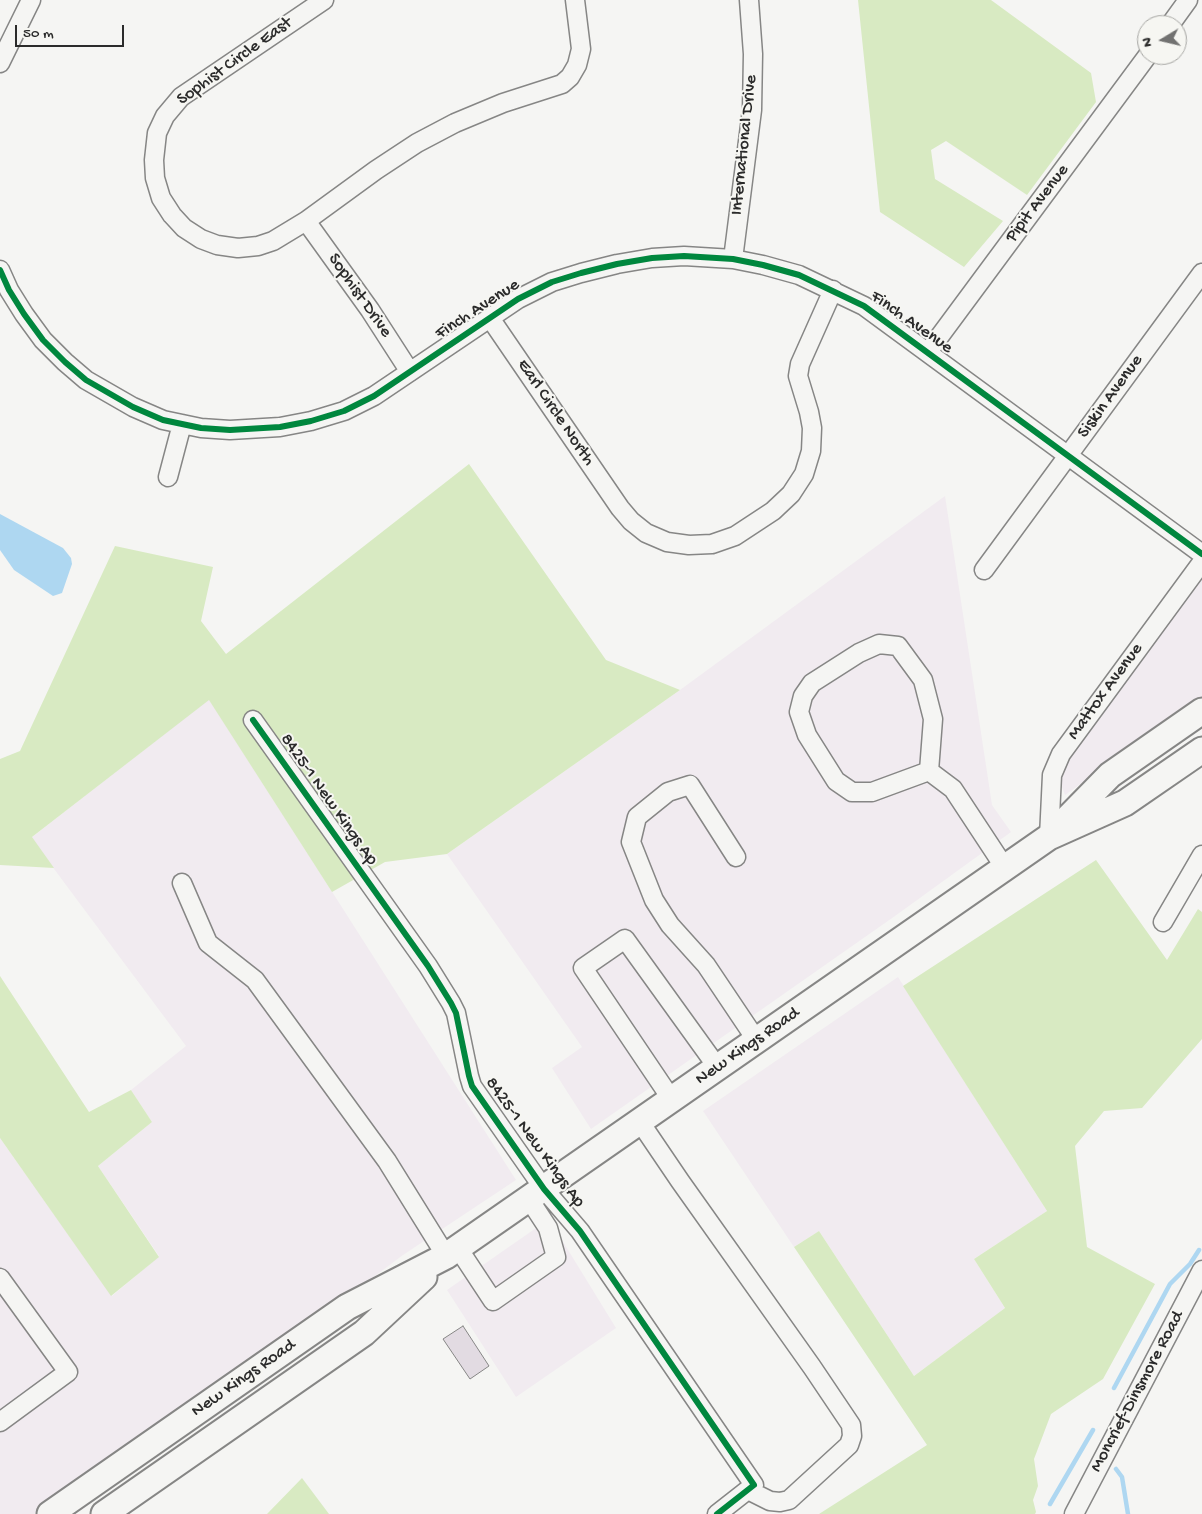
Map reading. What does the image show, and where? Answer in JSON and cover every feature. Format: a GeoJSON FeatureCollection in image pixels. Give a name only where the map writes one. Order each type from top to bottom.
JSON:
{"type":"FeatureCollection","features":[{"type":"Feature","properties":{"kind":"highway","name":"New Kings Road"},"geometry":{"type":"LineString","coordinates":[[1050,837],[1110,775],[1202,711]]}},
{"type":"Feature","properties":{"kind":"highway","name":"New Kings Road"},"geometry":{"type":"LineString","coordinates":[[50,1514],[347,1307],[452,1252],[1050,837],[1125,803],[1202,750]]}},
{"type":"Feature","properties":{"kind":"highway","name":"New Kings Road"},"geometry":{"type":"LineString","coordinates":[[104,1514],[364,1333],[452,1252]]}},
{"type":"Feature","properties":{"kind":"street"},"geometry":{"type":"LineString","coordinates":[[1,61],[31,0]]}},
{"type":"Feature","properties":{"kind":"street","name":"Sophist Circle East"},"geometry":{"type":"LineString","coordinates":[[306,221],[273,240],[258,246],[238,248],[200,239],[184,228],[172,215],[161,198],[155,178],[154,160],[157,133],[165,116],[181,97],[324,0]]}},
{"type":"Feature","properties":{"kind":"street"},"geometry":{"type":"LineString","coordinates":[[306,221],[376,170],[417,143],[454,123],[503,103],[562,84],[570,77],[577,65],[581,49],[575,0]]}},
{"type":"Feature","properties":{"kind":"street","name":"International Drive"},"geometry":{"type":"LineString","coordinates":[[733,259],[752,110],[753,54],[749,0]]}},
{"type":"Feature","properties":{"kind":"street"},"geometry":{"type":"LineString","coordinates":[[1177,15],[1188,0]]}},
{"type":"Feature","properties":{"kind":"street","name":"Pipit Avenue"},"geometry":{"type":"LineString","coordinates":[[928,352],[1141,65]]}},
{"type":"Feature","properties":{"kind":"street","name":"Sophist Drive"},"geometry":{"type":"LineString","coordinates":[[306,221],[370,310],[410,372]]}},
{"type":"Feature","properties":{"kind":"street","name":"Finch Avenue"},"geometry":{"type":"LineString","coordinates":[[0,270],[9,290],[43,340],[86,380],[133,408],[163,420],[201,428],[247,430],[280,427],[311,421],[344,411],[367,400],[518,299],[552,282],[590,270],[652,258],[684,256],[733,259],[763,265],[799,275],[864,306],[1202,554]]}},
{"type":"Feature","properties":{"kind":"street","name":"Siskin Avenue"},"geometry":{"type":"LineString","coordinates":[[984,570],[1202,273]]}},
{"type":"Feature","properties":{"kind":"street","name":"Earl Circle North"},"geometry":{"type":"LineString","coordinates":[[490,318],[620,508],[631,521],[646,533],[667,542],[689,545],[712,544],[735,536],[773,510],[791,494],[804,474],[811,451],[812,428],[798,376],[800,364],[832,290]]}},
{"type":"Feature","properties":{"kind":"street"},"geometry":{"type":"LineString","coordinates":[[168,477],[182,424]]}},
{"type":"Feature","properties":{"kind":"street","name":"Mattox Avenue"},"geometry":{"type":"LineString","coordinates":[[1050,837],[1052,775],[1061,754],[1202,562]]}},
{"type":"Feature","properties":{"kind":"street"},"geometry":{"type":"LineString","coordinates":[[879,644],[898,646],[923,680],[933,719],[929,771],[872,792],[852,792],[836,781],[807,735],[799,712],[803,696],[812,683],[859,653],[879,644]]}},
{"type":"Feature","properties":{"kind":"street","name":"8425-1 New Kings Ap"},"geometry":{"type":"LineString","coordinates":[[253,720],[428,966],[451,1002],[456,1013],[472,1086],[536,1194],[580,1231],[754,1485],[748,1490]]}},
{"type":"Feature","properties":{"kind":"street"},"geometry":{"type":"LineString","coordinates":[[929,771],[953,789],[1005,868]]}},
{"type":"Feature","properties":{"kind":"street"},"geometry":{"type":"LineString","coordinates":[[736,857],[690,785],[668,792],[637,816],[631,842],[654,900],[670,925],[706,965],[757,1041]]}},
{"type":"Feature","properties":{"kind":"street"},"geometry":{"type":"LineString","coordinates":[[1163,922],[1202,855]]}},
{"type":"Feature","properties":{"kind":"street"},"geometry":{"type":"LineString","coordinates":[[182,883],[208,943],[256,980],[452,1252],[493,1301],[556,1257],[536,1194]]}},
{"type":"Feature","properties":{"kind":"street"},"geometry":{"type":"LineString","coordinates":[[672,1100],[582,968],[625,940],[718,1068]]}},
{"type":"Feature","properties":{"kind":"street"},"geometry":{"type":"LineString","coordinates":[[640,1122],[812,1367],[850,1425],[852,1436],[848,1445],[789,1500],[780,1502],[770,1501],[748,1490],[717,1514]]}},
{"type":"Feature","properties":{"kind":"street","name":"Moncrief-Dinsmore Road"},"geometry":{"type":"LineString","coordinates":[[1074,1514],[1202,1270]]}},
{"type":"Feature","properties":{"kind":"street"},"geometry":{"type":"LineString","coordinates":[[0,1278],[68,1372],[0,1422]]}},
{"type":"Feature","properties":{"kind":"shaded area"},"geometry":{"type":"Polygon","coordinates":[[[945,496],[992,805],[1011,832],[895,916],[591,1129],[552,1068],[582,1047],[447,854],[680,690],[945,496]]]}},
{"type":"Feature","properties":{"kind":"shaded area"},"geometry":{"type":"Polygon","coordinates":[[[1202,572],[1202,699],[1065,795],[1058,777],[1069,752],[1202,572]]]}},
{"type":"Feature","properties":{"kind":"shaded area"},"geometry":{"type":"Polygon","coordinates":[[[209,699],[516,1180],[403,1255],[295,1336],[34,1514],[0,1514],[0,1138],[112,1296],[159,1256],[98,1166],[152,1122],[131,1090],[186,1046],[31,838],[209,699]]]}},
{"type":"Feature","properties":{"kind":"shaded area"},"geometry":{"type":"Polygon","coordinates":[[[898,977],[1047,1211],[974,1259],[1005,1308],[914,1376],[819,1231],[794,1247],[703,1111],[898,977]]]}},
{"type":"Feature","properties":{"kind":"shaded area"},"geometry":{"type":"Polygon","coordinates":[[[549,1219],[616,1328],[516,1397],[447,1290],[549,1219]]]}},
{"type":"Feature","properties":{"kind":"green space"},"geometry":{"type":"Polygon","coordinates":[[[858,0],[991,0],[1091,73],[1096,102],[1027,195],[946,141],[931,150],[935,179],[1003,221],[964,267],[880,212],[858,0]]]}},
{"type":"Feature","properties":{"kind":"green space"},"geometry":{"type":"Polygon","coordinates":[[[469,464],[606,660],[680,690],[447,854],[385,862],[332,892],[209,700],[32,837],[54,868],[0,865],[0,759],[20,751],[115,546],[213,567],[201,621],[226,654],[469,464]]]}},
{"type":"Feature","properties":{"kind":"green space"},"geometry":{"type":"Polygon","coordinates":[[[1096,860],[1167,960],[1198,909],[1202,912],[1202,1039],[1142,1108],[1104,1111],[1075,1146],[1087,1247],[1155,1284],[1103,1379],[1051,1414],[1034,1459],[1038,1486],[1033,1500],[1035,1514],[819,1514],[927,1445],[794,1247],[819,1231],[914,1376],[1005,1308],[974,1259],[1047,1211],[903,986],[1096,860]]]}},
{"type":"Feature","properties":{"kind":"green space"},"geometry":{"type":"Polygon","coordinates":[[[0,976],[89,1112],[131,1090],[152,1122],[98,1166],[159,1257],[111,1296],[0,1138],[0,976]]]}},
{"type":"Feature","properties":{"kind":"green space"},"geometry":{"type":"Polygon","coordinates":[[[302,1478],[329,1514],[267,1514],[302,1478]]]}},
{"type":"Feature","properties":{"kind":"water"},"geometry":{"type":"Polygon","coordinates":[[[0,514],[63,548],[71,558],[72,564],[62,593],[53,596],[14,570],[0,550],[0,514]]]}},
{"type":"Feature","properties":{"kind":"building"},"geometry":{"type":"Polygon","coordinates":[[[463,1326],[489,1366],[470,1379],[443,1339],[463,1326]]]}},
{"type":"Feature","properties":{"kind":"waterway"},"geometry":{"type":"LineString","coordinates":[[1114,1388],[1170,1284],[1190,1264],[1199,1250]]}},
{"type":"Feature","properties":{"kind":"waterway"},"geometry":{"type":"LineString","coordinates":[[1050,1504],[1093,1430]]}},
{"type":"Feature","properties":{"kind":"waterway"},"geometry":{"type":"LineString","coordinates":[[1116,1469],[1122,1477],[1128,1514]]}},
{"type":"Feature","properties":{"kind":"cycle path"},"geometry":{"type":"LineString","coordinates":[[0,270],[9,290],[43,340],[86,380],[133,407],[163,420],[201,428],[230,430],[280,427],[311,421],[344,411],[374,396],[518,299],[552,282],[581,273],[652,258],[684,256],[733,259],[763,265],[799,275],[864,306],[1202,554]]}},
{"type":"Feature","properties":{"kind":"cycle path"},"geometry":{"type":"LineString","coordinates":[[253,720],[428,966],[451,1003],[456,1013],[472,1086],[544,1189],[580,1231],[754,1485],[717,1514]]}}]}
